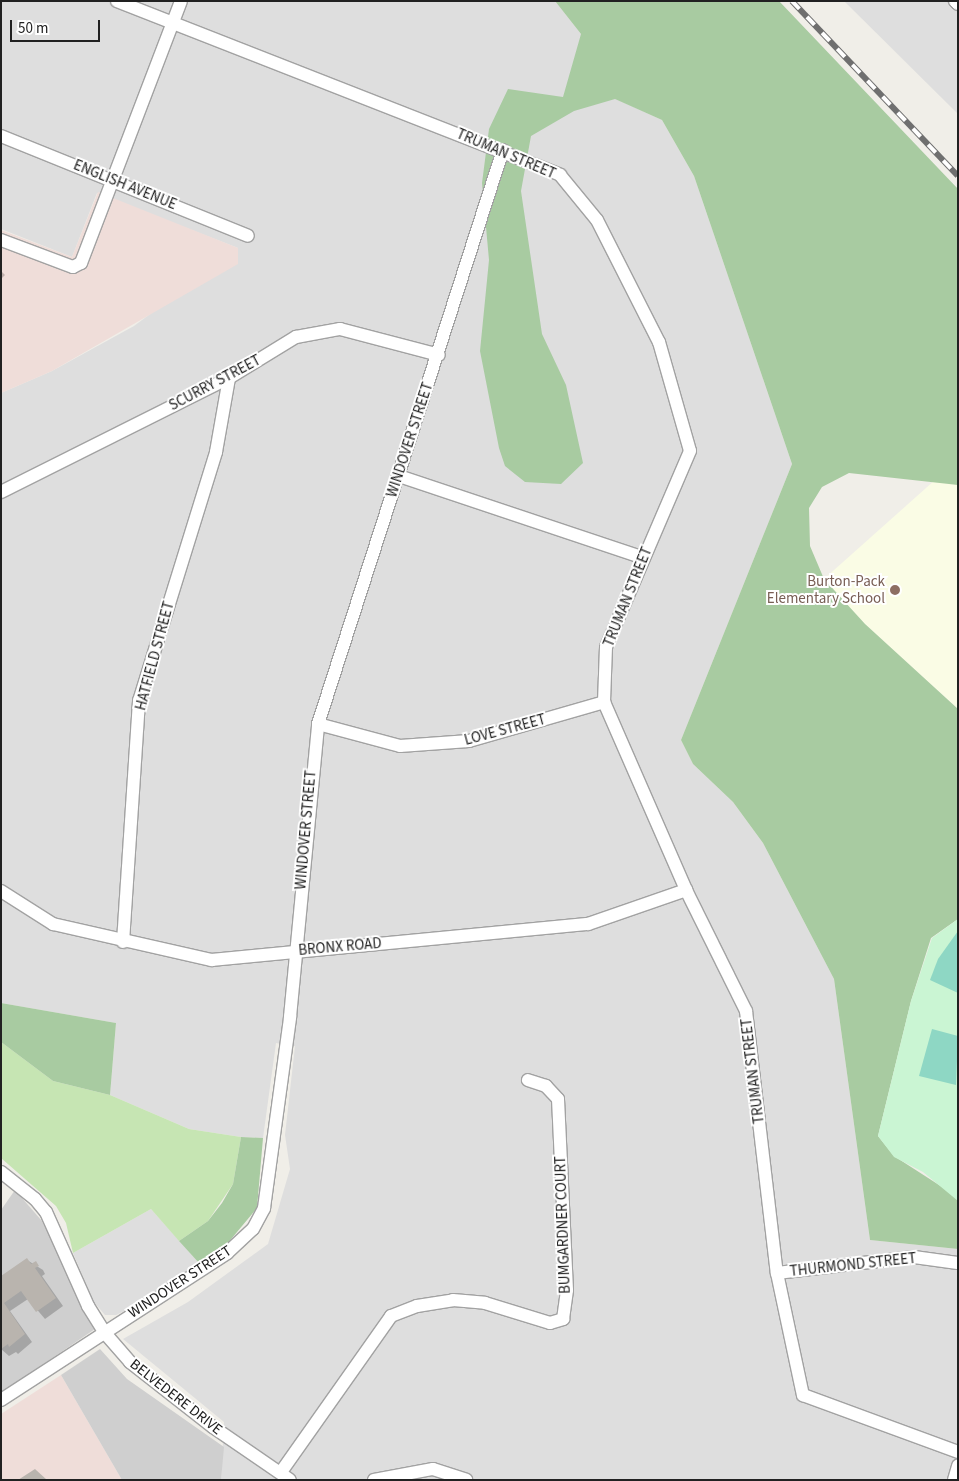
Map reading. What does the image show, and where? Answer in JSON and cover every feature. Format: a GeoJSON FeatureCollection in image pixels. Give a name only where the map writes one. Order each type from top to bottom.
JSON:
{"type":"FeatureCollection","features":[{"type":"Feature","properties":{"kind":"street","name":"TRUMAN STREET"},"geometry":{"type":"LineString","coordinates":[[118,1],[503,150],[560,175],[597,220],[659,342],[690,451],[606,647],[604,702],[686,890],[746,1011],[777,1272],[803,1395],[958,1452]]}},
{"type":"Feature","properties":{"kind":"street"},"geometry":{"type":"LineString","coordinates":[[1,240],[73,267],[81,263],[181,1]]}},
{"type":"Feature","properties":{"kind":"street"},"geometry":{"type":"LineString","coordinates":[[955,1],[958,4]]}},
{"type":"Feature","properties":{"kind":"street","name":"ENGLISH AVENUE"},"geometry":{"type":"LineString","coordinates":[[1,136],[248,236]]}},
{"type":"Feature","properties":{"kind":"street","name":"WINDOVER STREET"},"geometry":{"type":"LineString","coordinates":[[1,1400],[227,1254],[246,1237],[259,1219],[267,1194],[295,951],[318,724],[439,355],[503,150]]}},
{"type":"Feature","properties":{"kind":"street","name":"SCURRY STREET"},"geometry":{"type":"LineString","coordinates":[[1,492],[229,378],[296,337],[340,329],[439,355]]}},
{"type":"Feature","properties":{"kind":"street","name":"HATFIELD STREET"},"geometry":{"type":"LineString","coordinates":[[123,942],[140,701],[216,452],[229,378]]}},
{"type":"Feature","properties":{"kind":"street"},"geometry":{"type":"LineString","coordinates":[[398,476],[644,558]]}},
{"type":"Feature","properties":{"kind":"street","name":"LOVE STREET"},"geometry":{"type":"LineString","coordinates":[[318,724],[400,746],[470,741],[604,702]]}},
{"type":"Feature","properties":{"kind":"street","name":"BRONX ROAD"},"geometry":{"type":"LineString","coordinates":[[1,891],[54,924],[123,942],[212,960],[588,924],[686,890]]}},
{"type":"Feature","properties":{"kind":"street","name":"BUMGARDNER COURT"},"geometry":{"type":"LineString","coordinates":[[285,1476],[391,1316],[417,1306],[453,1300],[485,1303],[550,1323],[563,1319],[567,1290],[558,1099],[546,1086],[528,1080]]}},
{"type":"Feature","properties":{"kind":"street","name":"BELVEDERE DRIVE"},"geometry":{"type":"LineString","coordinates":[[1,1172],[35,1199],[46,1212],[104,1332],[144,1375],[212,1427],[285,1476]]}},
{"type":"Feature","properties":{"kind":"street","name":"THURMOND STREET"},"geometry":{"type":"LineString","coordinates":[[777,1272],[914,1258],[958,1263]]}},
{"type":"Feature","properties":{"kind":"street"},"geometry":{"type":"LineString","coordinates":[[954,1480],[958,1466]]}},
{"type":"Feature","properties":{"kind":"street"},"geometry":{"type":"LineString","coordinates":[[374,1480],[434,1469],[466,1480]]}},
{"type":"Feature","properties":{"kind":"shaded area"},"geometry":{"type":"Polygon","coordinates":[[[1,1],[555,1],[581,34],[616,99],[662,120],[694,176],[792,464],[681,740],[693,764],[733,802],[763,843],[834,979],[870,1240],[958,1249],[958,1480],[221,1480],[224,1422],[123,1339],[188,1302],[268,1244],[290,1169],[285,1135],[295,1046],[276,1043],[263,1138],[241,1137],[189,1129],[110,1095],[116,1023],[1,1003],[1,393],[52,371],[134,326],[238,248],[97,193],[72,257],[1,229],[1,1]]]}},
{"type":"Feature","properties":{"kind":"shaded area"},"geometry":{"type":"Polygon","coordinates":[[[844,1],[958,1],[958,114],[844,1]]]}},
{"type":"Feature","properties":{"kind":"shaded area"},"geometry":{"type":"Polygon","coordinates":[[[98,192],[238,248],[238,264],[52,371],[1,393],[1,230],[72,257],[98,192]]]}},
{"type":"Feature","properties":{"kind":"shaded area","name":"Burton-Pack Elementary School"},"geometry":{"type":"Polygon","coordinates":[[[935,480],[958,485],[958,709],[865,624],[824,579],[935,480]]]}},
{"type":"Feature","properties":{"kind":"shaded area"},"geometry":{"type":"Polygon","coordinates":[[[15,1190],[42,1221],[95,1329],[1,1393],[1,1210],[15,1190]]]}},
{"type":"Feature","properties":{"kind":"shaded area"},"geometry":{"type":"Polygon","coordinates":[[[151,1209],[199,1263],[126,1310],[116,1315],[105,1315],[93,1301],[73,1253],[151,1209]]]}},
{"type":"Feature","properties":{"kind":"shaded area"},"geometry":{"type":"Polygon","coordinates":[[[100,1349],[127,1379],[224,1447],[221,1480],[122,1480],[61,1375],[100,1349]]]}},
{"type":"Feature","properties":{"kind":"shaded area"},"geometry":{"type":"Polygon","coordinates":[[[61,1375],[122,1480],[1,1480],[1,1414],[61,1375]]]}},
{"type":"Feature","properties":{"kind":"green space"},"geometry":{"type":"Polygon","coordinates":[[[555,1],[779,1],[958,189],[958,485],[849,473],[822,487],[809,508],[810,546],[824,579],[865,624],[958,709],[958,919],[931,938],[911,1001],[878,1136],[894,1156],[953,1194],[958,1201],[958,1249],[870,1240],[834,979],[763,843],[733,802],[693,764],[681,740],[792,464],[694,176],[662,120],[615,99],[574,111],[531,136],[521,191],[542,334],[566,385],[583,463],[561,484],[525,482],[505,466],[499,448],[480,351],[489,260],[482,183],[489,129],[508,89],[563,97],[581,34],[555,1]]]}},
{"type":"Feature","properties":{"kind":"green space"},"geometry":{"type":"Polygon","coordinates":[[[958,919],[958,1201],[923,1172],[894,1157],[878,1136],[911,1001],[932,938],[958,919]]]}},
{"type":"Feature","properties":{"kind":"green space"},"geometry":{"type":"Polygon","coordinates":[[[958,931],[958,993],[930,980],[938,959],[958,931]]]}},
{"type":"Feature","properties":{"kind":"green space"},"geometry":{"type":"Polygon","coordinates":[[[1,1003],[116,1023],[110,1095],[53,1081],[1,1042],[1,1003]]]}},
{"type":"Feature","properties":{"kind":"green space"},"geometry":{"type":"Polygon","coordinates":[[[932,1029],[958,1036],[956,1085],[919,1076],[932,1029]]]}},
{"type":"Feature","properties":{"kind":"green space"},"geometry":{"type":"Polygon","coordinates":[[[1,1042],[53,1081],[110,1095],[189,1129],[241,1137],[233,1184],[208,1221],[179,1241],[151,1209],[73,1253],[66,1223],[56,1206],[1,1158],[1,1042]]]}},
{"type":"Feature","properties":{"kind":"green space"},"geometry":{"type":"Polygon","coordinates":[[[241,1137],[263,1138],[257,1208],[227,1244],[199,1263],[179,1241],[208,1221],[222,1203],[233,1184],[241,1137]]]}},
{"type":"Feature","properties":{"kind":"building"},"geometry":{"type":"Polygon","coordinates":[[[27,1258],[31,1264],[36,1261],[39,1266],[35,1268],[56,1298],[36,1312],[21,1291],[4,1303],[25,1334],[9,1347],[8,1344],[1,1349],[1,1276],[27,1258]]]}},
{"type":"Feature","properties":{"kind":"building"},"geometry":{"type":"Polygon","coordinates":[[[35,1469],[47,1480],[18,1480],[35,1469]]]}},
{"type":"Feature","properties":{"kind":"railway"},"geometry":{"type":"LineString","coordinates":[[792,1],[958,176]]}},
{"type":"Feature","properties":{"kind":"place","name":"Burton-Pack Elementary School"},"geometry":{"type":"Point","coordinates":[895,590]}}]}
